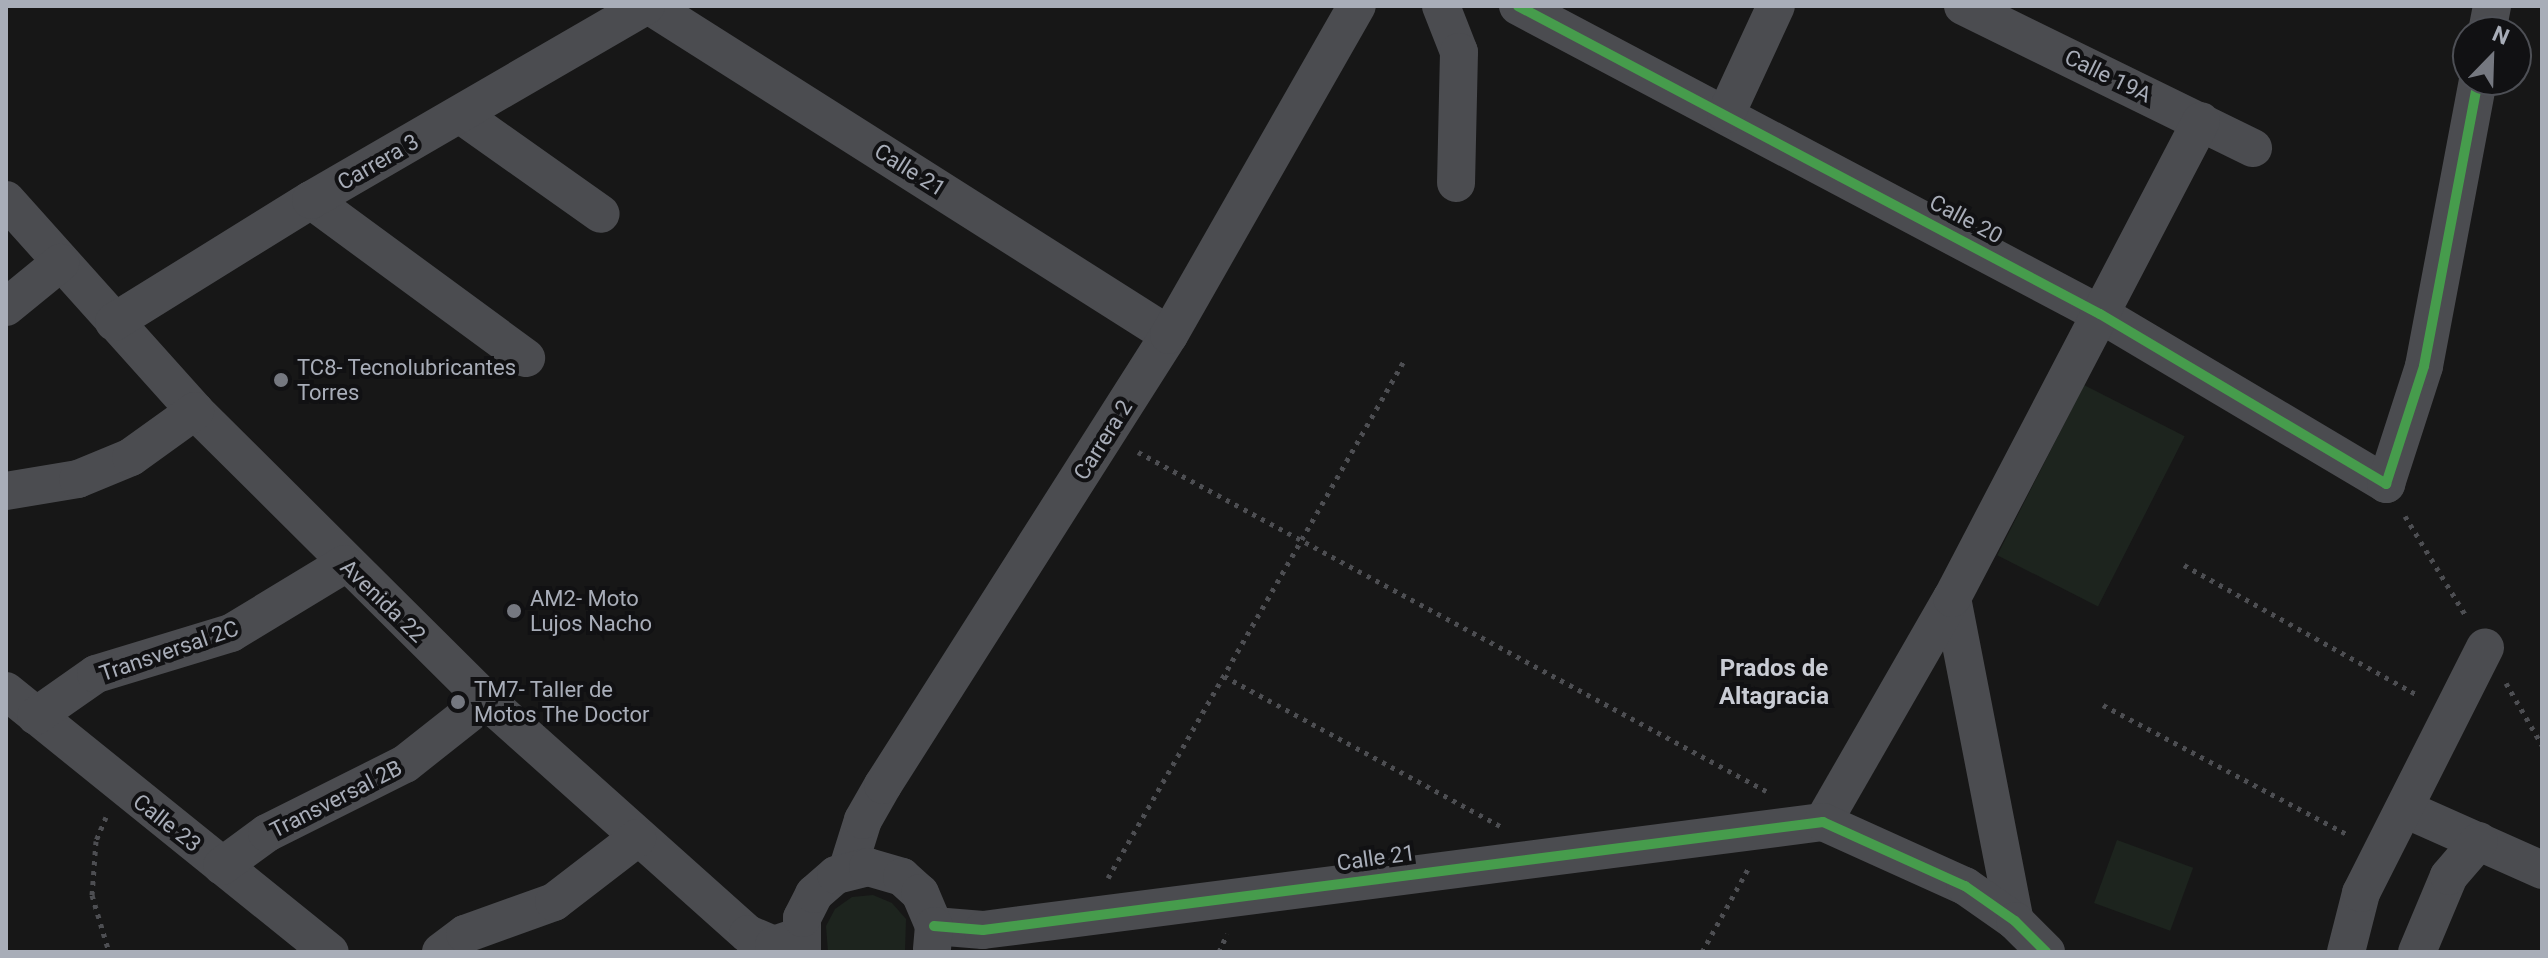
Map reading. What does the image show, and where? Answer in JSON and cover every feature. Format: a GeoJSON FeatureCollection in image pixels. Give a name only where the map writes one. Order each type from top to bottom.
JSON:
{"type":"FeatureCollection","features":[{"type":"Feature","properties":{"kind":"street","name":"Carrera 3"},"geometry":{"type":"LineString","coordinates":[[114,322],[311,200],[648,6]]}},
{"type":"Feature","properties":{"kind":"street","name":"Calle 21"},"geometry":{"type":"LineString","coordinates":[[648,6],[1169,335]]}},
{"type":"Feature","properties":{"kind":"street","name":"Carrera 2"},"geometry":{"type":"LineString","coordinates":[[847,871],[863,820],[883,785],[1169,335],[1357,6]]}},
{"type":"Feature","properties":{"kind":"street"},"geometry":{"type":"LineString","coordinates":[[1441,6],[1459,52],[1456,183]]}},
{"type":"Feature","properties":{"kind":"street","name":"Calle 20"},"geometry":{"type":"LineString","coordinates":[[1518,6],[2100,314],[2386,484],[2424,366],[2475,96]]}},
{"type":"Feature","properties":{"kind":"street"},"geometry":{"type":"LineString","coordinates":[[1726,114],[1776,6]]}},
{"type":"Feature","properties":{"kind":"street","name":"Calle 19A"},"geometry":{"type":"LineString","coordinates":[[1963,6],[2253,148]]}},
{"type":"Feature","properties":{"kind":"street"},"geometry":{"type":"LineString","coordinates":[[461,115],[601,214]]}},
{"type":"Feature","properties":{"kind":"street"},"geometry":{"type":"LineString","coordinates":[[2046,952],[2015,921],[1965,886],[1823,822],[1952,598],[2201,121]]}},
{"type":"Feature","properties":{"kind":"street","name":"Avenida 22"},"geometry":{"type":"LineString","coordinates":[[6,200],[195,411],[345,564],[486,700],[637,838],[761,943],[800,947]]}},
{"type":"Feature","properties":{"kind":"street"},"geometry":{"type":"LineString","coordinates":[[311,200],[526,358]]}},
{"type":"Feature","properties":{"kind":"street"},"geometry":{"type":"LineString","coordinates":[[6,307],[60,263]]}},
{"type":"Feature","properties":{"kind":"street"},"geometry":{"type":"LineString","coordinates":[[6,491],[78,479],[131,457],[195,411]]}},
{"type":"Feature","properties":{"kind":"street","name":"Transversal 2C"},"geometry":{"type":"LineString","coordinates":[[36,716],[96,674],[231,633],[345,564]]}},
{"type":"Feature","properties":{"kind":"street"},"geometry":{"type":"LineString","coordinates":[[1952,598],[2015,921]]}},
{"type":"Feature","properties":{"kind":"street"},"geometry":{"type":"LineString","coordinates":[[2346,952],[2361,893],[2485,647]]}},
{"type":"Feature","properties":{"kind":"street","name":"Calle 23"},"geometry":{"type":"LineString","coordinates":[[6,691],[119,787],[330,952]]}},
{"type":"Feature","properties":{"kind":"street","name":"Transversal 2B"},"geometry":{"type":"LineString","coordinates":[[222,866],[267,833],[405,764],[486,700]]}},
{"type":"Feature","properties":{"kind":"street"},"geometry":{"type":"LineString","coordinates":[[2405,809],[2542,870]]}},
{"type":"Feature","properties":{"kind":"street","name":"Calle 21"},"geometry":{"type":"LineString","coordinates":[[933,939],[1550,853],[1769,810],[1823,822]]}},
{"type":"Feature","properties":{"kind":"street"},"geometry":{"type":"LineString","coordinates":[[441,952],[465,934],[554,902],[637,838]]}},
{"type":"Feature","properties":{"kind":"street"},"geometry":{"type":"LineString","coordinates":[[2422,950],[2449,876],[2479,841]]}},
{"type":"Feature","properties":{"kind":"street"},"geometry":{"type":"LineString","coordinates":[[800,947],[802,918],[814,894],[847,871],[868,867],[902,877],[927,902],[933,939]]}},
{"type":"Feature","properties":{"kind":"path"},"geometry":{"type":"LineString","coordinates":[[1086,917],[1224,675],[1297,538],[1405,359]]}},
{"type":"Feature","properties":{"kind":"path"},"geometry":{"type":"LineString","coordinates":[[1105,435],[1297,538],[1769,810],[1702,952]]}},
{"type":"Feature","properties":{"kind":"path"},"geometry":{"type":"LineString","coordinates":[[2184,565],[2451,713]]}},
{"type":"Feature","properties":{"kind":"path"},"geometry":{"type":"LineString","coordinates":[[1224,675],[1550,853]]}},
{"type":"Feature","properties":{"kind":"path"},"geometry":{"type":"LineString","coordinates":[[2103,705],[2382,853]]}},
{"type":"Feature","properties":{"kind":"path"},"geometry":{"type":"LineString","coordinates":[[109,952],[92,895],[96,841],[119,787]]}},
{"type":"Feature","properties":{"kind":"shaded area"},"geometry":{"type":"Polygon","coordinates":[[[2084,385],[2185,436],[2098,606],[1997,555],[2084,385]]]}},
{"type":"Feature","properties":{"kind":"shaded area"},"geometry":{"type":"Polygon","coordinates":[[[2117,840],[2193,868],[2170,931],[2094,903],[2117,840]]]}},
{"type":"Feature","properties":{"kind":"shaded area"},"geometry":{"type":"Polygon","coordinates":[[[873,895],[892,903],[906,919],[905,952],[828,952],[826,926],[835,909],[852,897],[873,895]]]}},
{"type":"Feature","properties":{"kind":"cycle path"},"geometry":{"type":"LineString","coordinates":[[1518,6],[2100,314],[2386,484],[2424,366],[2475,96]]}},
{"type":"Feature","properties":{"kind":"cycle path"},"geometry":{"type":"LineString","coordinates":[[934,926],[983,930],[1823,822],[1965,886],[2015,921],[2046,952]]}},
{"type":"Feature","properties":{"kind":"place","name":"TC8- Tecnolubricantes Torres"},"geometry":{"type":"Point","coordinates":[281,380]}},
{"type":"Feature","properties":{"kind":"place","name":"AM2- Moto Lujos Nacho"},"geometry":{"type":"Point","coordinates":[514,611]}},
{"type":"Feature","properties":{"kind":"place","name":"TM7- Taller de Motos The Doctor"},"geometry":{"type":"Point","coordinates":[458,702]}},
{"type":"Feature","properties":{"kind":"district","name":"Prados de Altagracia"},"geometry":{"type":"Point","coordinates":[1774,683]}}]}
